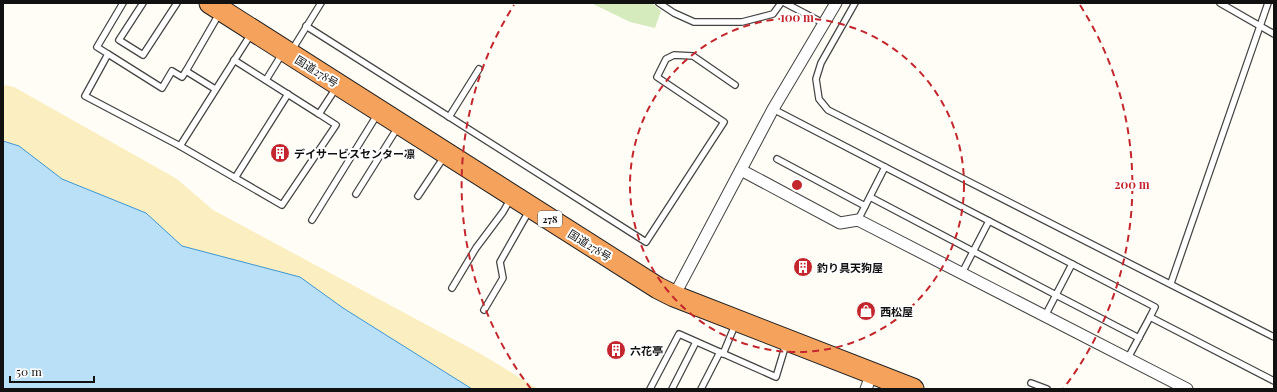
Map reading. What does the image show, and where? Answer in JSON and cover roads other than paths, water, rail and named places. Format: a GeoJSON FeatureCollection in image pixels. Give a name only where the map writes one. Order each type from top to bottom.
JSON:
{"type":"FeatureCollection","features":[{"type":"Feature","properties":{"kind":"highway","name":"国道278号"},"geometry":{"type":"LineString","coordinates":[[216,7],[658,288],[674,296],[788,340],[869,381],[913,389]]}},
{"type":"Feature","properties":{"kind":"street"},"geometry":{"type":"LineString","coordinates":[[674,296],[773,109],[825,24],[836,3]]}},
{"type":"Feature","properties":{"kind":"street"},"geometry":{"type":"LineString","coordinates":[[741,170],[840,223],[858,220],[1187,389]]}},
{"type":"Feature","properties":{"kind":"lane"},"geometry":{"type":"LineString","coordinates":[[123,3],[97,47],[162,88],[172,71],[182,76],[186,71],[216,7]]}},
{"type":"Feature","properties":{"kind":"lane"},"geometry":{"type":"LineString","coordinates":[[143,3],[119,40],[143,55],[177,3]]}},
{"type":"Feature","properties":{"kind":"lane"},"geometry":{"type":"LineString","coordinates":[[266,80],[321,3]]}},
{"type":"Feature","properties":{"kind":"lane"},"geometry":{"type":"LineString","coordinates":[[659,3],[674,14],[694,22],[742,22],[773,14],[781,3]]}},
{"type":"Feature","properties":{"kind":"lane"},"geometry":{"type":"LineString","coordinates":[[785,3],[825,24]]}},
{"type":"Feature","properties":{"kind":"lane"},"geometry":{"type":"LineString","coordinates":[[855,3],[821,63],[816,79],[819,99],[828,110],[1274,337]]}},
{"type":"Feature","properties":{"kind":"lane"},"geometry":{"type":"LineString","coordinates":[[1220,3],[1274,34]]}},
{"type":"Feature","properties":{"kind":"lane"},"geometry":{"type":"LineString","coordinates":[[1170,283],[1268,3]]}},
{"type":"Feature","properties":{"kind":"lane"},"geometry":{"type":"LineString","coordinates":[[306,26],[646,242],[724,122],[657,77],[666,60],[674,55],[693,56],[735,85]]}},
{"type":"Feature","properties":{"kind":"lane"},"geometry":{"type":"LineString","coordinates":[[180,146],[253,31]]}},
{"type":"Feature","properties":{"kind":"lane"},"geometry":{"type":"LineString","coordinates":[[108,54],[85,96],[180,146],[282,205],[336,125],[234,60]]}},
{"type":"Feature","properties":{"kind":"lane"},"geometry":{"type":"LineString","coordinates":[[449,117],[479,69]]}},
{"type":"Feature","properties":{"kind":"lane"},"geometry":{"type":"LineString","coordinates":[[186,71],[215,89]]}},
{"type":"Feature","properties":{"kind":"lane"},"geometry":{"type":"LineString","coordinates":[[319,114],[338,85]]}},
{"type":"Feature","properties":{"kind":"lane"},"geometry":{"type":"LineString","coordinates":[[235,178],[288,94]]}},
{"type":"Feature","properties":{"kind":"lane"},"geometry":{"type":"LineString","coordinates":[[773,109],[1155,307],[1128,358]]}},
{"type":"Feature","properties":{"kind":"lane"},"geometry":{"type":"LineString","coordinates":[[312,220],[380,111]]}},
{"type":"Feature","properties":{"kind":"lane"},"geometry":{"type":"LineString","coordinates":[[356,194],[400,124]]}},
{"type":"Feature","properties":{"kind":"lane"},"geometry":{"type":"LineString","coordinates":[[418,196],[446,153]]}},
{"type":"Feature","properties":{"kind":"lane"},"geometry":{"type":"LineString","coordinates":[[777,159],[865,206]]}},
{"type":"Feature","properties":{"kind":"lane"},"geometry":{"type":"LineString","coordinates":[[858,220],[885,167]]}},
{"type":"Feature","properties":{"kind":"lane"},"geometry":{"type":"LineString","coordinates":[[452,288],[476,248],[503,212],[512,195]]}},
{"type":"Feature","properties":{"kind":"lane"},"geometry":{"type":"LineString","coordinates":[[870,196],[1056,296],[1139,338]]}},
{"type":"Feature","properties":{"kind":"lane"},"geometry":{"type":"LineString","coordinates":[[484,310],[503,278],[500,262],[531,207]]}},
{"type":"Feature","properties":{"kind":"lane"},"geometry":{"type":"LineString","coordinates":[[962,273],[989,221]]}},
{"type":"Feature","properties":{"kind":"lane"},"geometry":{"type":"LineString","coordinates":[[1045,316],[1072,264]]}},
{"type":"Feature","properties":{"kind":"lane"},"geometry":{"type":"LineString","coordinates":[[1150,317],[1274,381]]}},
{"type":"Feature","properties":{"kind":"lane"},"geometry":{"type":"LineString","coordinates":[[701,389],[722,353],[737,321]]}},
{"type":"Feature","properties":{"kind":"lane"},"geometry":{"type":"LineString","coordinates":[[650,389],[679,334],[776,377],[788,340]]}},
{"type":"Feature","properties":{"kind":"lane"},"geometry":{"type":"LineString","coordinates":[[672,389],[696,342]]}},
{"type":"Feature","properties":{"kind":"lane"},"geometry":{"type":"LineString","coordinates":[[1032,383],[1047,389]]}},
{"type":"Feature","properties":{"kind":"water"},"geometry":{"type":"Polygon","coordinates":[[[3,141],[19,146],[62,179],[146,213],[182,246],[300,277],[343,308],[472,389],[3,389],[3,141]]]}},
{"type":"Feature","properties":{"kind":"place","name":"デイサービスセンター凛"},"geometry":{"type":"Point","coordinates":[280,153]}},
{"type":"Feature","properties":{"kind":"place","name":"釣り具天狗屋"},"geometry":{"type":"Point","coordinates":[803,267]}},
{"type":"Feature","properties":{"kind":"place","name":"西松屋"},"geometry":{"type":"Point","coordinates":[866,311]}},
{"type":"Feature","properties":{"kind":"place","name":"六花亭"},"geometry":{"type":"Point","coordinates":[616,350]}}]}
